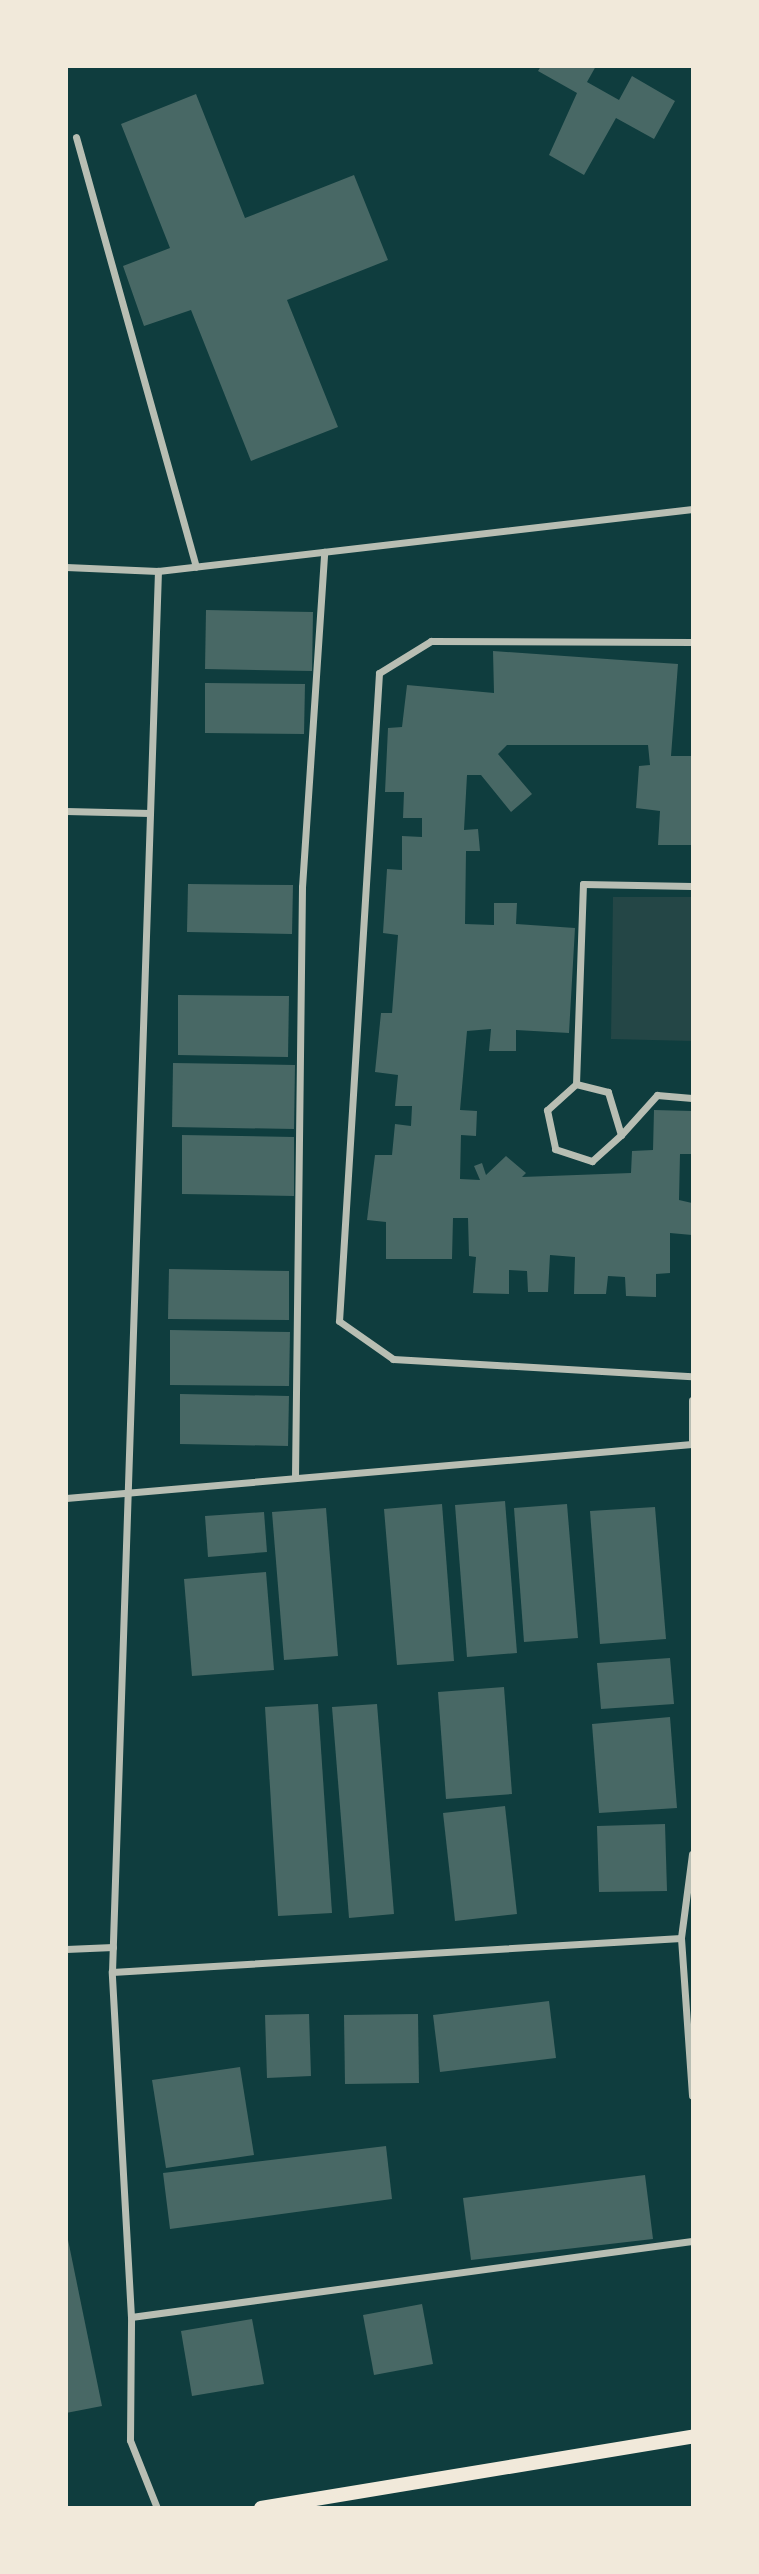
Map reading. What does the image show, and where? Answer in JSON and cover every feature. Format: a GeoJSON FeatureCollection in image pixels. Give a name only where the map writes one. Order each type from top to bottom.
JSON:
{"type":"FeatureCollection","features":[{"type":"Feature","properties":{"kind":"main road"},"geometry":{"type":"LineString","coordinates":[[261,2508],[692,2437]]}},
{"type":"Feature","properties":{"kind":"street"},"geometry":{"type":"LineString","coordinates":[[76,137],[196,567]]}},
{"type":"Feature","properties":{"kind":"street"},"geometry":{"type":"LineString","coordinates":[[66,567],[158,571],[692,509]]}},
{"type":"Feature","properties":{"kind":"street"},"geometry":{"type":"LineString","coordinates":[[295,1477],[302,887],[324,552]]}},
{"type":"Feature","properties":{"kind":"street"},"geometry":{"type":"LineString","coordinates":[[157,2508],[130,2440],[131,2316],[112,1972],[158,571]]}},
{"type":"Feature","properties":{"kind":"street"},"geometry":{"type":"LineString","coordinates":[[692,642],[431,641],[379,673],[339,1321],[393,1359],[467,1368],[547,1366],[692,1376]]}},
{"type":"Feature","properties":{"kind":"street"},"geometry":{"type":"LineString","coordinates":[[66,811],[150,813]]}},
{"type":"Feature","properties":{"kind":"street"},"geometry":{"type":"LineString","coordinates":[[692,886],[583,884],[576,1084],[547,1110],[555,1149],[592,1161],[621,1135],[657,1095],[692,1098]]}},
{"type":"Feature","properties":{"kind":"street"},"geometry":{"type":"LineString","coordinates":[[576,1084],[608,1092],[621,1135]]}},
{"type":"Feature","properties":{"kind":"street"},"geometry":{"type":"LineString","coordinates":[[66,1498],[128,1490],[692,1442],[692,1401]]}},
{"type":"Feature","properties":{"kind":"street"},"geometry":{"type":"LineString","coordinates":[[692,1854],[681,1938],[692,2096]]}},
{"type":"Feature","properties":{"kind":"street"},"geometry":{"type":"LineString","coordinates":[[112,1972],[681,1938]]}},
{"type":"Feature","properties":{"kind":"street"},"geometry":{"type":"LineString","coordinates":[[66,1949],[113,1947]]}},
{"type":"Feature","properties":{"kind":"street"},"geometry":{"type":"LineString","coordinates":[[131,2316],[692,2241]]}},
{"type":"Feature","properties":{"kind":"shaded area"},"geometry":{"type":"Polygon","coordinates":[[[613,897],[692,897],[692,1041],[611,1039],[613,897]]]}},
{"type":"Feature","properties":{"kind":"building"},"geometry":{"type":"Polygon","coordinates":[[[541,66],[596,66],[587,82],[619,100],[632,76],[675,101],[654,139],[616,118],[584,175],[549,155],[577,93],[538,71],[541,66]]]}},
{"type":"Feature","properties":{"kind":"building"},"geometry":{"type":"Polygon","coordinates":[[[196,94],[245,218],[354,175],[388,260],[287,300],[338,427],[251,461],[191,310],[144,326],[123,266],[170,248],[121,124],[196,94]]]}},
{"type":"Feature","properties":{"kind":"building"},"geometry":{"type":"Polygon","coordinates":[[[206,610],[313,612],[312,671],[205,669],[206,610]]]}},
{"type":"Feature","properties":{"kind":"building"},"geometry":{"type":"Polygon","coordinates":[[[493,651],[678,664],[671,756],[692,756],[692,845],[658,845],[660,811],[636,808],[639,766],[650,765],[648,745],[507,745],[498,754],[532,794],[511,812],[481,775],[467,775],[464,830],[478,829],[480,851],[466,851],[465,924],[494,925],[494,903],[517,903],[516,924],[575,928],[569,1033],[516,1030],[516,1051],[489,1051],[491,1029],[467,1031],[460,1110],[477,1111],[476,1136],[461,1135],[460,1179],[480,1180],[474,1166],[482,1163],[486,1175],[506,1156],[526,1173],[522,1177],[631,1173],[632,1151],[653,1150],[654,1110],[692,1111],[692,1154],[680,1154],[679,1200],[692,1203],[692,1235],[670,1233],[670,1273],[656,1274],[656,1297],[626,1296],[625,1277],[608,1276],[606,1294],[574,1294],[575,1257],[550,1255],[548,1292],[528,1292],[527,1271],[509,1270],[509,1294],[473,1293],[476,1257],[469,1256],[468,1218],[453,1218],[452,1259],[386,1259],[386,1222],[367,1220],[375,1155],[392,1155],[395,1124],[411,1126],[412,1106],[395,1106],[398,1075],[375,1072],[381,1013],[392,1013],[398,935],[383,933],[387,869],[402,870],[402,836],[422,837],[422,818],[403,818],[404,792],[385,792],[388,728],[402,727],[407,685],[494,693],[493,651]]]}},
{"type":"Feature","properties":{"kind":"building"},"geometry":{"type":"Polygon","coordinates":[[[205,683],[305,684],[304,734],[205,733],[205,683]]]}},
{"type":"Feature","properties":{"kind":"building"},"geometry":{"type":"Polygon","coordinates":[[[188,884],[293,885],[292,934],[187,932],[188,884]]]}},
{"type":"Feature","properties":{"kind":"building"},"geometry":{"type":"Polygon","coordinates":[[[178,995],[289,996],[288,1057],[178,1055],[178,995]]]}},
{"type":"Feature","properties":{"kind":"building"},"geometry":{"type":"Polygon","coordinates":[[[173,1063],[295,1065],[294,1129],[172,1127],[173,1063]]]}},
{"type":"Feature","properties":{"kind":"building"},"geometry":{"type":"Polygon","coordinates":[[[182,1135],[294,1137],[294,1196],[182,1194],[182,1135]]]}},
{"type":"Feature","properties":{"kind":"building"},"geometry":{"type":"Polygon","coordinates":[[[169,1269],[289,1271],[289,1320],[168,1319],[169,1269]]]}},
{"type":"Feature","properties":{"kind":"building"},"geometry":{"type":"Polygon","coordinates":[[[170,1330],[290,1332],[289,1386],[170,1385],[170,1330]]]}},
{"type":"Feature","properties":{"kind":"building"},"geometry":{"type":"Polygon","coordinates":[[[180,1394],[289,1396],[288,1446],[180,1444],[180,1394]]]}},
{"type":"Feature","properties":{"kind":"building"},"geometry":{"type":"Polygon","coordinates":[[[505,1501],[517,1653],[467,1657],[455,1505],[505,1501]]]}},
{"type":"Feature","properties":{"kind":"building"},"geometry":{"type":"Polygon","coordinates":[[[442,1504],[454,1661],[397,1665],[384,1509],[442,1504]]]}},
{"type":"Feature","properties":{"kind":"building"},"geometry":{"type":"Polygon","coordinates":[[[567,1504],[578,1638],[524,1642],[514,1508],[567,1504]]]}},
{"type":"Feature","properties":{"kind":"building"},"geometry":{"type":"Polygon","coordinates":[[[655,1507],[666,1639],[600,1644],[590,1511],[655,1507]]]}},
{"type":"Feature","properties":{"kind":"building"},"geometry":{"type":"Polygon","coordinates":[[[326,1508],[338,1656],[284,1660],[272,1512],[326,1508]]]}},
{"type":"Feature","properties":{"kind":"building"},"geometry":{"type":"Polygon","coordinates":[[[264,1512],[267,1552],[208,1557],[205,1516],[264,1512]]]}},
{"type":"Feature","properties":{"kind":"building"},"geometry":{"type":"Polygon","coordinates":[[[266,1572],[274,1670],[192,1676],[184,1579],[266,1572]]]}},
{"type":"Feature","properties":{"kind":"building"},"geometry":{"type":"Polygon","coordinates":[[[670,1658],[674,1704],[601,1709],[597,1663],[670,1658]]]}},
{"type":"Feature","properties":{"kind":"building"},"geometry":{"type":"Polygon","coordinates":[[[504,1687],[512,1794],[446,1799],[438,1692],[504,1687]]]}},
{"type":"Feature","properties":{"kind":"building"},"geometry":{"type":"Polygon","coordinates":[[[318,1704],[332,1913],[278,1916],[265,1707],[318,1704]]]}},
{"type":"Feature","properties":{"kind":"building"},"geometry":{"type":"Polygon","coordinates":[[[377,1704],[394,1914],[349,1918],[332,1707],[377,1704]]]}},
{"type":"Feature","properties":{"kind":"building"},"geometry":{"type":"Polygon","coordinates":[[[670,1717],[677,1808],[599,1813],[592,1724],[670,1717]]]}},
{"type":"Feature","properties":{"kind":"building"},"geometry":{"type":"Polygon","coordinates":[[[505,1806],[517,1914],[455,1921],[443,1813],[505,1806]]]}},
{"type":"Feature","properties":{"kind":"building"},"geometry":{"type":"Polygon","coordinates":[[[665,1824],[667,1891],[599,1892],[597,1826],[665,1824]]]}},
{"type":"Feature","properties":{"kind":"building"},"geometry":{"type":"Polygon","coordinates":[[[549,2001],[556,2058],[440,2072],[433,2015],[549,2001]]]}},
{"type":"Feature","properties":{"kind":"building"},"geometry":{"type":"Polygon","coordinates":[[[309,2014],[311,2076],[267,2078],[265,2015],[309,2014]]]}},
{"type":"Feature","properties":{"kind":"building"},"geometry":{"type":"Polygon","coordinates":[[[418,2014],[419,2083],[345,2084],[344,2015],[418,2014]]]}},
{"type":"Feature","properties":{"kind":"building"},"geometry":{"type":"Polygon","coordinates":[[[240,2067],[254,2155],[166,2168],[152,2080],[240,2067]]]}},
{"type":"Feature","properties":{"kind":"building"},"geometry":{"type":"Polygon","coordinates":[[[386,2146],[392,2199],[170,2229],[163,2173],[386,2146]]]}},
{"type":"Feature","properties":{"kind":"building"},"geometry":{"type":"Polygon","coordinates":[[[645,2175],[653,2239],[471,2260],[463,2198],[645,2175]]]}},
{"type":"Feature","properties":{"kind":"building"},"geometry":{"type":"Polygon","coordinates":[[[66,2230],[102,2406],[66,2413],[66,2230]]]}},
{"type":"Feature","properties":{"kind":"building"},"geometry":{"type":"Polygon","coordinates":[[[422,2304],[433,2364],[374,2375],[363,2315],[422,2304]]]}},
{"type":"Feature","properties":{"kind":"building"},"geometry":{"type":"Polygon","coordinates":[[[252,2319],[264,2384],[192,2396],[181,2331],[252,2319]]]}}]}
